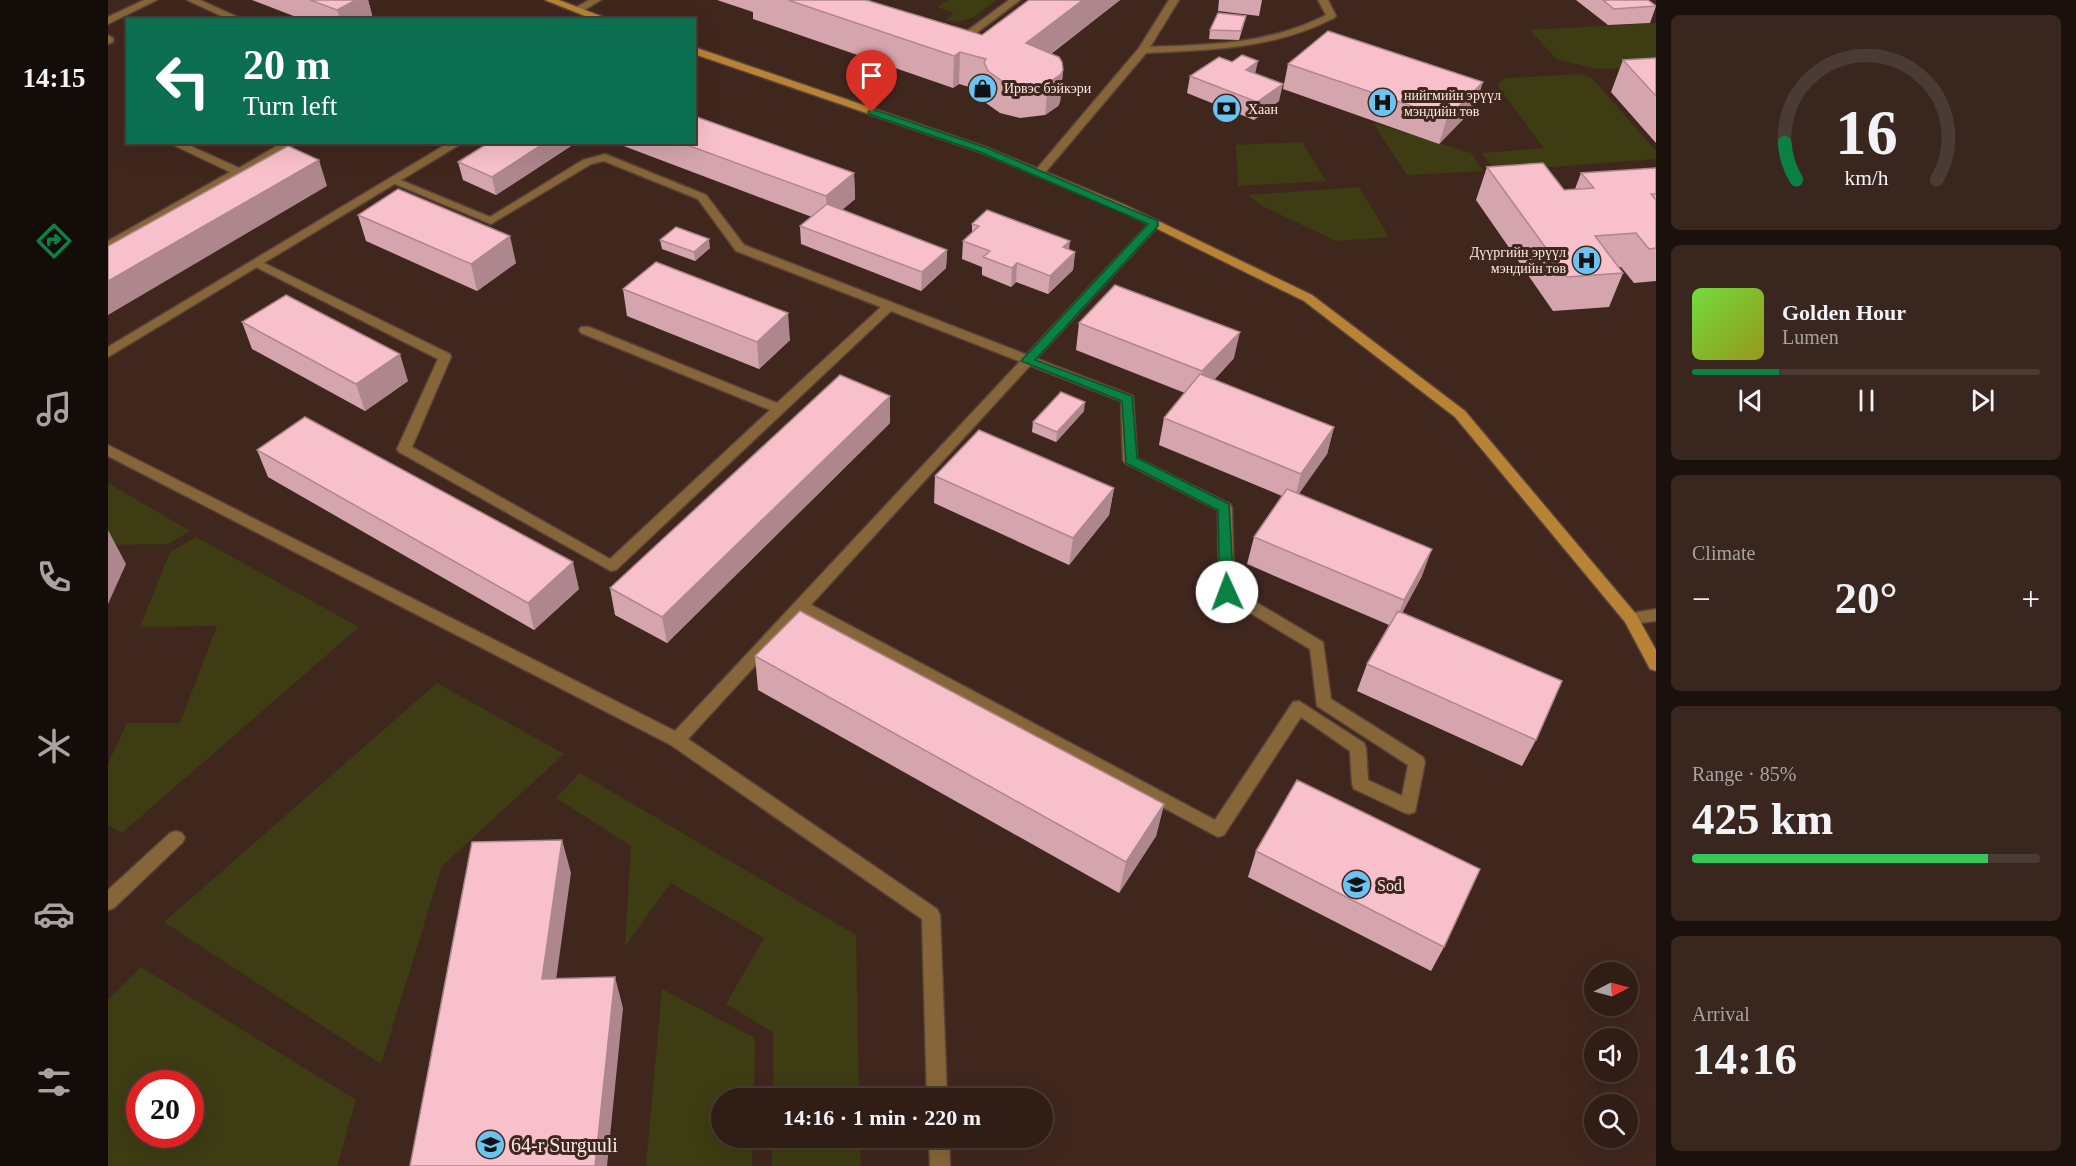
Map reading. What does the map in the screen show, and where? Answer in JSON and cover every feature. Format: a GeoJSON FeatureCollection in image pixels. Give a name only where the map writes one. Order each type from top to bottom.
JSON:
{"type":"FeatureCollection","features":[{"type":"Feature","properties":{"kind":"main road"},"geometry":{"type":"LineString","coordinates":[[550,0],[601,18]]}},
{"type":"Feature","properties":{"kind":"main road"},"geometry":{"type":"LineString","coordinates":[[696,51],[984,150],[1155,224],[1308,298],[1460,414],[1631,618],[1656,665]]}},
{"type":"Feature","properties":{"kind":"street"},"geometry":{"type":"LineString","coordinates":[[108,21],[152,0]]}},
{"type":"Feature","properties":{"kind":"street"},"geometry":{"type":"LineString","coordinates":[[192,0],[234,18]]}},
{"type":"Feature","properties":{"kind":"street"},"geometry":{"type":"LineString","coordinates":[[579,10],[596,0]]}},
{"type":"Feature","properties":{"kind":"street"},"geometry":{"type":"LineString","coordinates":[[946,28],[968,35],[1015,0]]}},
{"type":"Feature","properties":{"kind":"street"},"geometry":{"type":"LineString","coordinates":[[1039,173],[1143,50],[1174,0]]}},
{"type":"Feature","properties":{"kind":"street"},"geometry":{"type":"LineString","coordinates":[[1143,50],[1245,44],[1292,36],[1331,16],[1323,0]]}},
{"type":"Feature","properties":{"kind":"street"},"geometry":{"type":"LineString","coordinates":[[176,144],[239,172]]}},
{"type":"Feature","properties":{"kind":"street"},"geometry":{"type":"LineString","coordinates":[[108,246],[289,144]]}},
{"type":"Feature","properties":{"kind":"street"},"geometry":{"type":"LineString","coordinates":[[108,353],[452,144]]}},
{"type":"Feature","properties":{"kind":"street"},"geometry":{"type":"LineString","coordinates":[[394,181],[491,221],[586,162],[604,158],[702,197],[740,248],[1128,399],[1130,460],[1225,508],[1227,592],[1317,646],[1323,702],[1417,762],[1409,807],[1360,784],[1358,748],[1299,707],[1218,830],[801,606]]}},
{"type":"Feature","properties":{"kind":"street"},"geometry":{"type":"LineString","coordinates":[[677,740],[1155,224]]}},
{"type":"Feature","properties":{"kind":"street"},"geometry":{"type":"LineString","coordinates":[[256,264],[445,357],[404,449],[611,566],[889,306]]}},
{"type":"Feature","properties":{"kind":"street"},"geometry":{"type":"LineString","coordinates":[[585,330],[779,409]]}},
{"type":"Feature","properties":{"kind":"street"},"geometry":{"type":"LineString","coordinates":[[108,450],[677,740],[931,915],[937,1088]]}},
{"type":"Feature","properties":{"kind":"street"},"geometry":{"type":"LineString","coordinates":[[1631,618],[1656,615]]}},
{"type":"Feature","properties":{"kind":"street"},"geometry":{"type":"LineString","coordinates":[[108,902],[176,838]]}},
{"type":"Feature","properties":{"kind":"street"},"geometry":{"type":"LineString","coordinates":[[939,1148],[940,1166]]}},
{"type":"Feature","properties":{"kind":"shaded area"},"geometry":{"type":"Polygon","coordinates":[[[948,0],[997,0],[967,20],[953,22],[946,20],[954,13],[937,7],[948,0]]]}},
{"type":"Feature","properties":{"kind":"shaded area"},"geometry":{"type":"Polygon","coordinates":[[[1656,23],[1656,68],[1597,69],[1556,59],[1530,30],[1656,23]]]}},
{"type":"Feature","properties":{"kind":"shaded area"},"geometry":{"type":"Polygon","coordinates":[[[1578,74],[1592,78],[1656,151],[1656,159],[1496,171],[1482,153],[1544,148],[1497,85],[1503,79],[1509,78],[1578,74]]]}},
{"type":"Feature","properties":{"kind":"shaded area"},"geometry":{"type":"Polygon","coordinates":[[[1373,123],[1471,153],[1483,171],[1407,175],[1373,123]]]}},
{"type":"Feature","properties":{"kind":"shaded area"},"geometry":{"type":"Polygon","coordinates":[[[1302,142],[1326,181],[1238,186],[1236,145],[1302,142]]]}},
{"type":"Feature","properties":{"kind":"shaded area"},"geometry":{"type":"Polygon","coordinates":[[[1359,187],[1389,237],[1336,241],[1264,207],[1248,195],[1359,187]]]}},
{"type":"Feature","properties":{"kind":"shaded area"},"geometry":{"type":"Polygon","coordinates":[[[108,483],[190,531],[168,544],[108,545],[108,483]]]}},
{"type":"Feature","properties":{"kind":"shaded area"},"geometry":{"type":"Polygon","coordinates":[[[196,537],[359,627],[122,833],[108,825],[108,764],[127,723],[180,723],[217,626],[140,627],[170,552],[196,537]]]}},
{"type":"Feature","properties":{"kind":"shaded area"},"geometry":{"type":"Polygon","coordinates":[[[437,683],[564,754],[442,866],[381,1064],[164,922],[437,683]]]}},
{"type":"Feature","properties":{"kind":"shaded area"},"geometry":{"type":"Polygon","coordinates":[[[580,773],[856,935],[859,1088],[773,1088],[773,1032],[726,1004],[764,938],[671,883],[625,946],[631,846],[556,798],[580,773]]]}},
{"type":"Feature","properties":{"kind":"shaded area"},"geometry":{"type":"Polygon","coordinates":[[[141,967],[356,1100],[337,1166],[108,1166],[108,1000],[141,967]]]}},
{"type":"Feature","properties":{"kind":"shaded area"},"geometry":{"type":"Polygon","coordinates":[[[662,989],[755,1038],[754,1088],[711,1088],[711,1148],[753,1148],[752,1166],[646,1166],[662,989]]]}},
{"type":"Feature","properties":{"kind":"shaded area"},"geometry":{"type":"Polygon","coordinates":[[[772,1148],[860,1148],[861,1166],[772,1166],[772,1148]]]}},
{"type":"Feature","properties":{"kind":"building"},"geometry":{"type":"Polygon","coordinates":[[[310,0],[356,0],[337,10],[310,0]]]}},
{"type":"Feature","properties":{"kind":"building"},"geometry":{"type":"Polygon","coordinates":[[[788,0],[866,0],[982,35],[1029,0],[1083,0],[1026,43],[1059,57],[1063,70],[1061,74],[1048,83],[1022,86],[1002,81],[988,71],[984,62],[986,59],[960,52],[954,56],[788,0]]]}},
{"type":"Feature","properties":{"kind":"building"},"geometry":{"type":"Polygon","coordinates":[[[1603,0],[1648,0],[1656,6],[1614,9],[1603,0]]]}},
{"type":"Feature","properties":{"kind":"building"},"geometry":{"type":"Polygon","coordinates":[[[1218,13],[1246,16],[1241,31],[1210,30],[1218,13]]]}},
{"type":"Feature","properties":{"kind":"building"},"geometry":{"type":"Polygon","coordinates":[[[1328,31],[1483,82],[1447,118],[1288,64],[1328,31]]]}},
{"type":"Feature","properties":{"kind":"building"},"geometry":{"type":"Polygon","coordinates":[[[1242,55],[1258,61],[1246,70],[1283,84],[1257,102],[1190,76],[1219,57],[1232,62],[1242,55]]]}},
{"type":"Feature","properties":{"kind":"building"},"geometry":{"type":"Polygon","coordinates":[[[1656,58],[1656,96],[1623,60],[1656,58]]]}},
{"type":"Feature","properties":{"kind":"building"},"geometry":{"type":"Polygon","coordinates":[[[696,117],[854,173],[826,196],[684,144],[696,144],[696,117]]]}},
{"type":"Feature","properties":{"kind":"building"},"geometry":{"type":"Polygon","coordinates":[[[487,144],[543,144],[492,177],[458,162],[487,144]]]}},
{"type":"Feature","properties":{"kind":"building"},"geometry":{"type":"Polygon","coordinates":[[[288,146],[319,160],[108,281],[108,246],[288,146]]]}},
{"type":"Feature","properties":{"kind":"building"},"geometry":{"type":"Polygon","coordinates":[[[1543,163],[1564,190],[1594,188],[1581,173],[1656,168],[1656,194],[1651,194],[1656,200],[1656,248],[1649,249],[1636,233],[1595,236],[1623,273],[1567,277],[1487,167],[1543,163]]]}},
{"type":"Feature","properties":{"kind":"building"},"geometry":{"type":"Polygon","coordinates":[[[398,189],[510,236],[471,264],[358,215],[398,189]]]}},
{"type":"Feature","properties":{"kind":"building"},"geometry":{"type":"Polygon","coordinates":[[[827,204],[947,250],[922,272],[800,226],[827,204]]]}},
{"type":"Feature","properties":{"kind":"building"},"geometry":{"type":"Polygon","coordinates":[[[987,210],[1070,241],[1063,247],[1075,252],[1050,276],[1017,263],[1012,268],[983,257],[990,251],[963,241],[979,226],[972,224],[987,210]]]}},
{"type":"Feature","properties":{"kind":"building"},"geometry":{"type":"Polygon","coordinates":[[[676,227],[709,239],[694,252],[660,240],[676,227]]]}},
{"type":"Feature","properties":{"kind":"building"},"geometry":{"type":"Polygon","coordinates":[[[656,262],[788,313],[757,342],[623,289],[656,262]]]}},
{"type":"Feature","properties":{"kind":"building"},"geometry":{"type":"Polygon","coordinates":[[[1115,285],[1240,332],[1202,371],[1079,323],[1115,285]]]}},
{"type":"Feature","properties":{"kind":"building"},"geometry":{"type":"Polygon","coordinates":[[[286,295],[400,354],[356,384],[242,322],[286,295]]]}},
{"type":"Feature","properties":{"kind":"building"},"geometry":{"type":"Polygon","coordinates":[[[1200,374],[1334,427],[1301,474],[1164,418],[1200,374]]]}},
{"type":"Feature","properties":{"kind":"building"},"geometry":{"type":"Polygon","coordinates":[[[840,375],[890,396],[662,617],[610,588],[840,375]]]}},
{"type":"Feature","properties":{"kind":"building"},"geometry":{"type":"Polygon","coordinates":[[[1061,392],[1085,402],[1057,432],[1033,422],[1061,392]]]}},
{"type":"Feature","properties":{"kind":"building"},"geometry":{"type":"Polygon","coordinates":[[[305,417],[573,562],[528,603],[257,450],[305,417]]]}},
{"type":"Feature","properties":{"kind":"building"},"geometry":{"type":"Polygon","coordinates":[[[979,430],[1114,488],[1073,538],[935,476],[979,430]]]}},
{"type":"Feature","properties":{"kind":"building"},"geometry":{"type":"Polygon","coordinates":[[[1287,489],[1432,549],[1404,600],[1254,537],[1287,489]]]}},
{"type":"Feature","properties":{"kind":"building"},"geometry":{"type":"Polygon","coordinates":[[[800,611],[1164,804],[1126,862],[755,656],[800,611]]]}},
{"type":"Feature","properties":{"kind":"building"},"geometry":{"type":"Polygon","coordinates":[[[1398,611],[1562,681],[1536,740],[1367,664],[1398,611]]]}},
{"type":"Feature","properties":{"kind":"building","name":"Sod"},"geometry":{"type":"Polygon","coordinates":[[[1297,780],[1480,869],[1444,947],[1256,851],[1297,780]]]}},
{"type":"Feature","properties":{"kind":"building"},"geometry":{"type":"Polygon","coordinates":[[[562,840],[542,979],[615,977],[595,1166],[410,1166],[472,842],[562,840]]]}},
{"type":"Feature","properties":{"kind":"place","name":"Ирвэс бэйкэри"},"geometry":{"type":"Point","coordinates":[983,88]}},
{"type":"Feature","properties":{"kind":"place","name":"нийгмийн эрүүл мэндийн төв"},"geometry":{"type":"Point","coordinates":[1383,103]}},
{"type":"Feature","properties":{"kind":"place","name":"Хаан"},"geometry":{"type":"Point","coordinates":[1227,109]}},
{"type":"Feature","properties":{"kind":"place","name":"Дүүргийн эрүүл мэндийн төв"},"geometry":{"type":"Point","coordinates":[1587,260]}},
{"type":"Feature","properties":{"kind":"place","name":"Sod"},"geometry":{"type":"Point","coordinates":[1356,885]}},
{"type":"Feature","properties":{"kind":"place","name":"64-r Surguuli"},"geometry":{"type":"Point","coordinates":[490,1145]}},
{"type":"Feature","properties":{"kind":"route"},"geometry":{"type":"LineString","coordinates":[[872,112],[984,150],[1123,208],[1155,224],[1027,361],[1128,399],[1130,460],[1225,508],[1227,592]]}}]}
